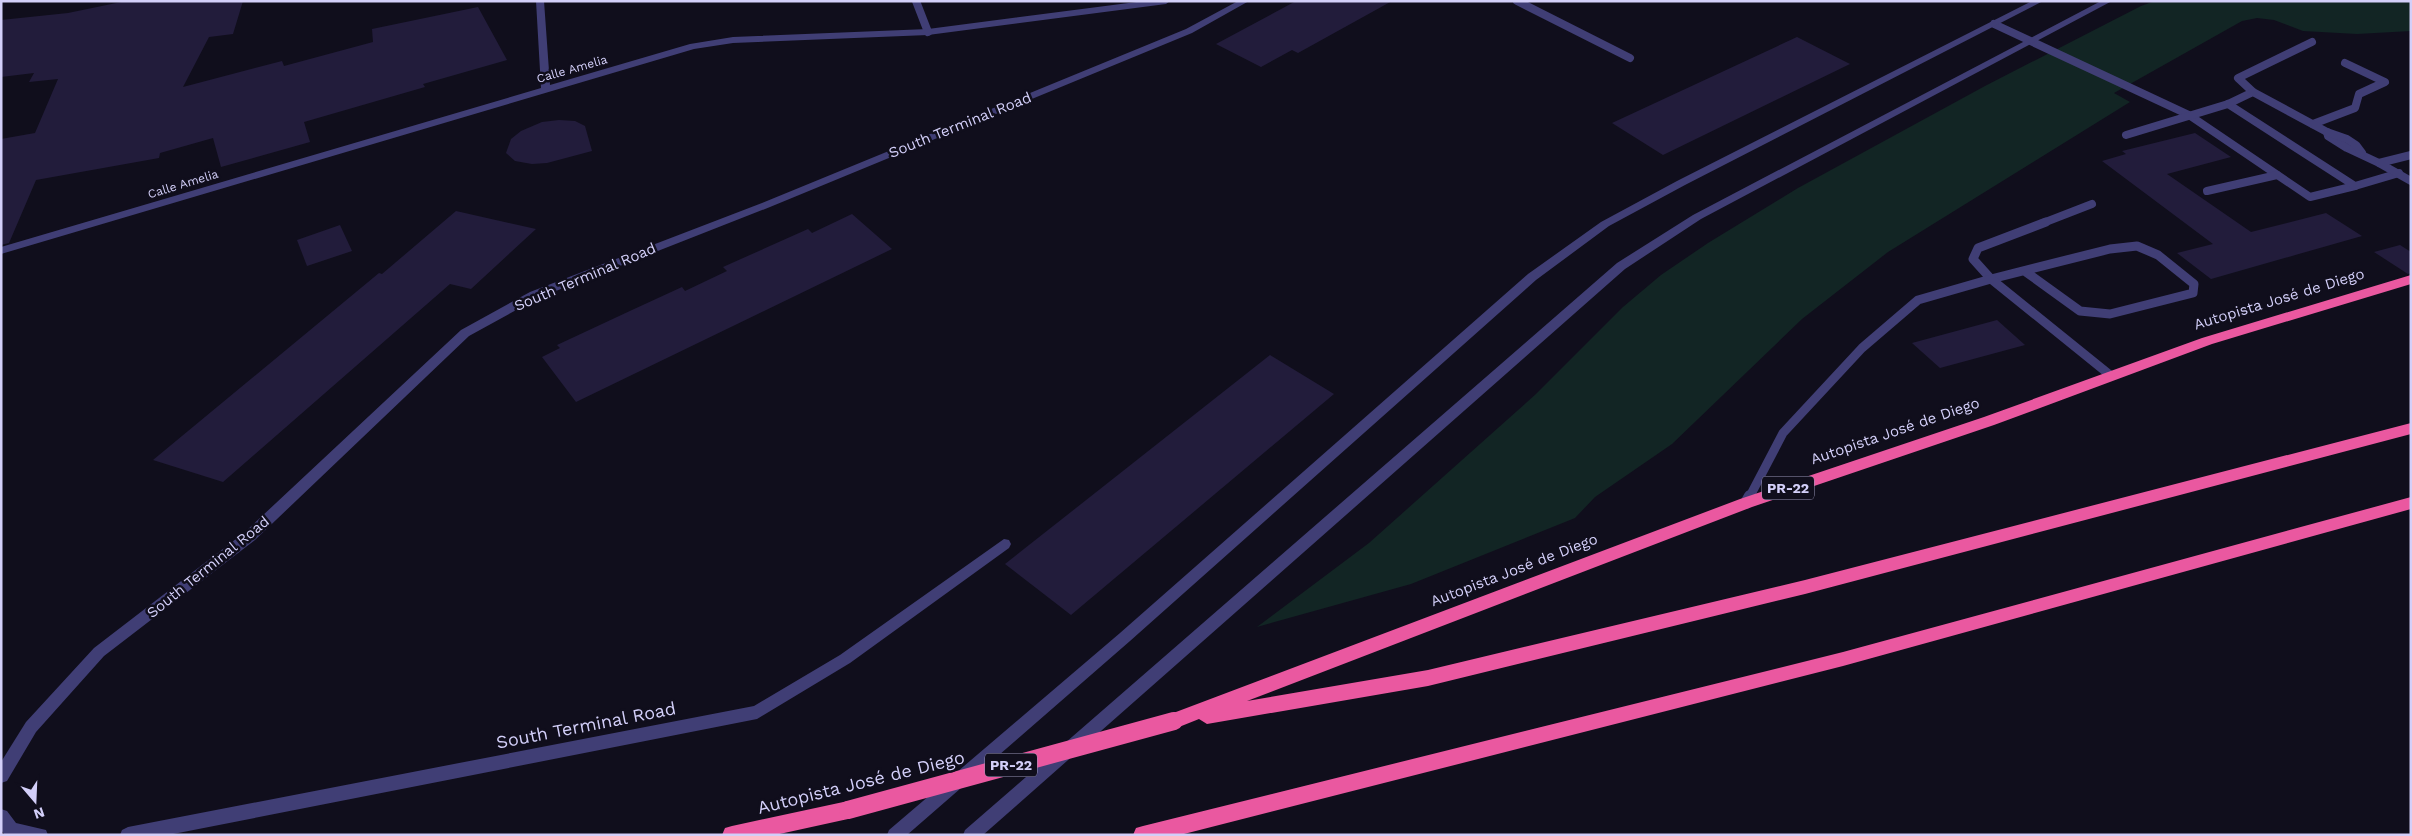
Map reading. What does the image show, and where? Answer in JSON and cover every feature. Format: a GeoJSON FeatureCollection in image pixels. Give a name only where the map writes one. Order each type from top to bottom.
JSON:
{"type":"FeatureCollection","features":[{"type":"Feature","properties":{"kind":"highway","name":"Autopista José de Diego"},"geometry":{"type":"LineString","coordinates":[[732,835],[848,810],[1174,721],[1746,503],[1989,421],[2207,341],[2411,279]]}},
{"type":"Feature","properties":{"kind":"highway","name":"Autopista José de Diego"},"geometry":{"type":"LineString","coordinates":[[1174,721],[1428,678],[1805,587],[2411,428]]}},
{"type":"Feature","properties":{"kind":"highway"},"geometry":{"type":"LineString","coordinates":[[1143,835],[1843,659],[2411,503]]}},
{"type":"Feature","properties":{"kind":"street"},"geometry":{"type":"LineString","coordinates":[[540,1],[546,90]]}},
{"type":"Feature","properties":{"kind":"street","name":"Calle Amelia"},"geometry":{"type":"LineString","coordinates":[[1,251],[693,46],[717,42],[928,32],[1166,1]]}},
{"type":"Feature","properties":{"kind":"street","name":"South Terminal Road"},"geometry":{"type":"LineString","coordinates":[[1,776],[32,727],[99,652],[250,536],[465,333],[534,295],[766,205],[1189,31],[1246,1]]}},
{"type":"Feature","properties":{"kind":"street"},"geometry":{"type":"LineString","coordinates":[[895,835],[1125,637],[1532,277],[1576,244],[1605,224],[1681,183],[2039,1]]}},
{"type":"Feature","properties":{"kind":"street"},"geometry":{"type":"LineString","coordinates":[[971,835],[1621,266],[1697,216],[2108,1]]}},
{"type":"Feature","properties":{"kind":"street","name":"South Terminal Road"},"geometry":{"type":"LineString","coordinates":[[128,835],[757,712],[845,659],[1004,544]]}},
{"type":"Feature","properties":{"kind":"street"},"geometry":{"type":"LineString","coordinates":[[1,816],[11,830],[40,835]]}},
{"type":"Feature","properties":{"kind":"lane"},"geometry":{"type":"LineString","coordinates":[[916,1],[928,32]]}},
{"type":"Feature","properties":{"kind":"lane"},"geometry":{"type":"LineString","coordinates":[[1517,1],[1630,58]]}},
{"type":"Feature","properties":{"kind":"lane"},"geometry":{"type":"LineString","coordinates":[[1994,24],[2034,41],[2189,115],[2277,176],[2310,196],[2399,174]]}},
{"type":"Feature","properties":{"kind":"lane"},"geometry":{"type":"LineString","coordinates":[[2312,42],[2238,78],[2253,92],[2327,132],[2328,136],[2347,148],[2362,153],[2411,181]]}},
{"type":"Feature","properties":{"kind":"lane"},"geometry":{"type":"LineString","coordinates":[[2313,124],[2355,108],[2359,94],[2385,82],[2345,63]]}},
{"type":"Feature","properties":{"kind":"lane"},"geometry":{"type":"LineString","coordinates":[[2126,135],[2228,104],[2253,92]]}},
{"type":"Feature","properties":{"kind":"lane"},"geometry":{"type":"LineString","coordinates":[[2228,104],[2355,186]]}},
{"type":"Feature","properties":{"kind":"lane"},"geometry":{"type":"LineString","coordinates":[[2379,163],[2411,155]]}},
{"type":"Feature","properties":{"kind":"lane"},"geometry":{"type":"LineString","coordinates":[[2207,192],[2277,176]]}},
{"type":"Feature","properties":{"kind":"lane"},"geometry":{"type":"LineString","coordinates":[[2092,204],[1978,248],[1973,259],[1992,279],[2110,375]]}},
{"type":"Feature","properties":{"kind":"lane"},"geometry":{"type":"LineString","coordinates":[[1746,503],[1783,433],[1862,348],[1918,300],[2110,249],[2137,246],[2158,255],[2194,284],[2193,292],[2110,314],[2080,310],[2026,272]]}},
{"type":"Feature","properties":{"kind":"green space"},"geometry":{"type":"Polygon","coordinates":[[[2155,1],[2411,1],[2411,31],[2357,34],[2303,31],[2274,20],[2257,18],[2242,21],[2114,93],[2130,102],[1888,252],[1802,319],[1672,444],[1595,497],[1575,518],[1411,584],[1257,627],[1369,543],[1536,394],[1623,307],[1661,275],[1708,243],[1798,188],[1985,86],[2141,6],[2155,1]]]}},
{"type":"Feature","properties":{"kind":"building"},"geometry":{"type":"Polygon","coordinates":[[[126,1],[243,1],[233,34],[209,37],[183,87],[282,61],[284,66],[373,42],[372,29],[478,7],[507,60],[423,84],[425,87],[304,122],[310,142],[221,167],[213,138],[160,153],[159,158],[36,180],[9,243],[1,245],[1,139],[35,133],[58,79],[29,82],[34,73],[1,77],[1,20],[68,13],[126,1]]]}},
{"type":"Feature","properties":{"kind":"building"},"geometry":{"type":"Polygon","coordinates":[[[1296,1],[1392,1],[1298,53],[1292,50],[1261,67],[1216,44],[1296,1]]]}},
{"type":"Feature","properties":{"kind":"building"},"geometry":{"type":"Polygon","coordinates":[[[1797,37],[1850,64],[1663,155],[1612,123],[1797,37]]]}},
{"type":"Feature","properties":{"kind":"building"},"geometry":{"type":"Polygon","coordinates":[[[575,121],[585,126],[592,151],[547,163],[532,164],[515,161],[506,153],[511,139],[521,131],[542,122],[575,121]]]}},
{"type":"Feature","properties":{"kind":"building"},"geometry":{"type":"Polygon","coordinates":[[[2195,133],[2231,157],[2167,174],[2251,232],[2326,213],[2362,236],[2211,279],[2177,253],[2213,244],[2102,161],[2126,154],[2122,151],[2195,133]]]}},
{"type":"Feature","properties":{"kind":"building"},"geometry":{"type":"Polygon","coordinates":[[[456,211],[536,229],[471,289],[450,284],[223,482],[153,460],[379,273],[382,274],[456,211]]]}},
{"type":"Feature","properties":{"kind":"building"},"geometry":{"type":"Polygon","coordinates":[[[852,214],[892,249],[576,402],[542,357],[560,348],[557,345],[632,310],[682,287],[685,291],[727,271],[723,267],[808,229],[812,233],[852,214]]]}},
{"type":"Feature","properties":{"kind":"building"},"geometry":{"type":"Polygon","coordinates":[[[340,225],[352,251],[307,266],[297,240],[340,225]]]}},
{"type":"Feature","properties":{"kind":"building"},"geometry":{"type":"Polygon","coordinates":[[[2400,245],[2411,252],[2411,273],[2408,274],[2374,252],[2400,245]]]}},
{"type":"Feature","properties":{"kind":"building"},"geometry":{"type":"Polygon","coordinates":[[[1997,320],[2025,345],[1940,368],[1912,343],[1997,320]]]}},
{"type":"Feature","properties":{"kind":"building"},"geometry":{"type":"Polygon","coordinates":[[[1270,355],[1334,394],[1071,615],[1005,564],[1270,355]]]}}]}
